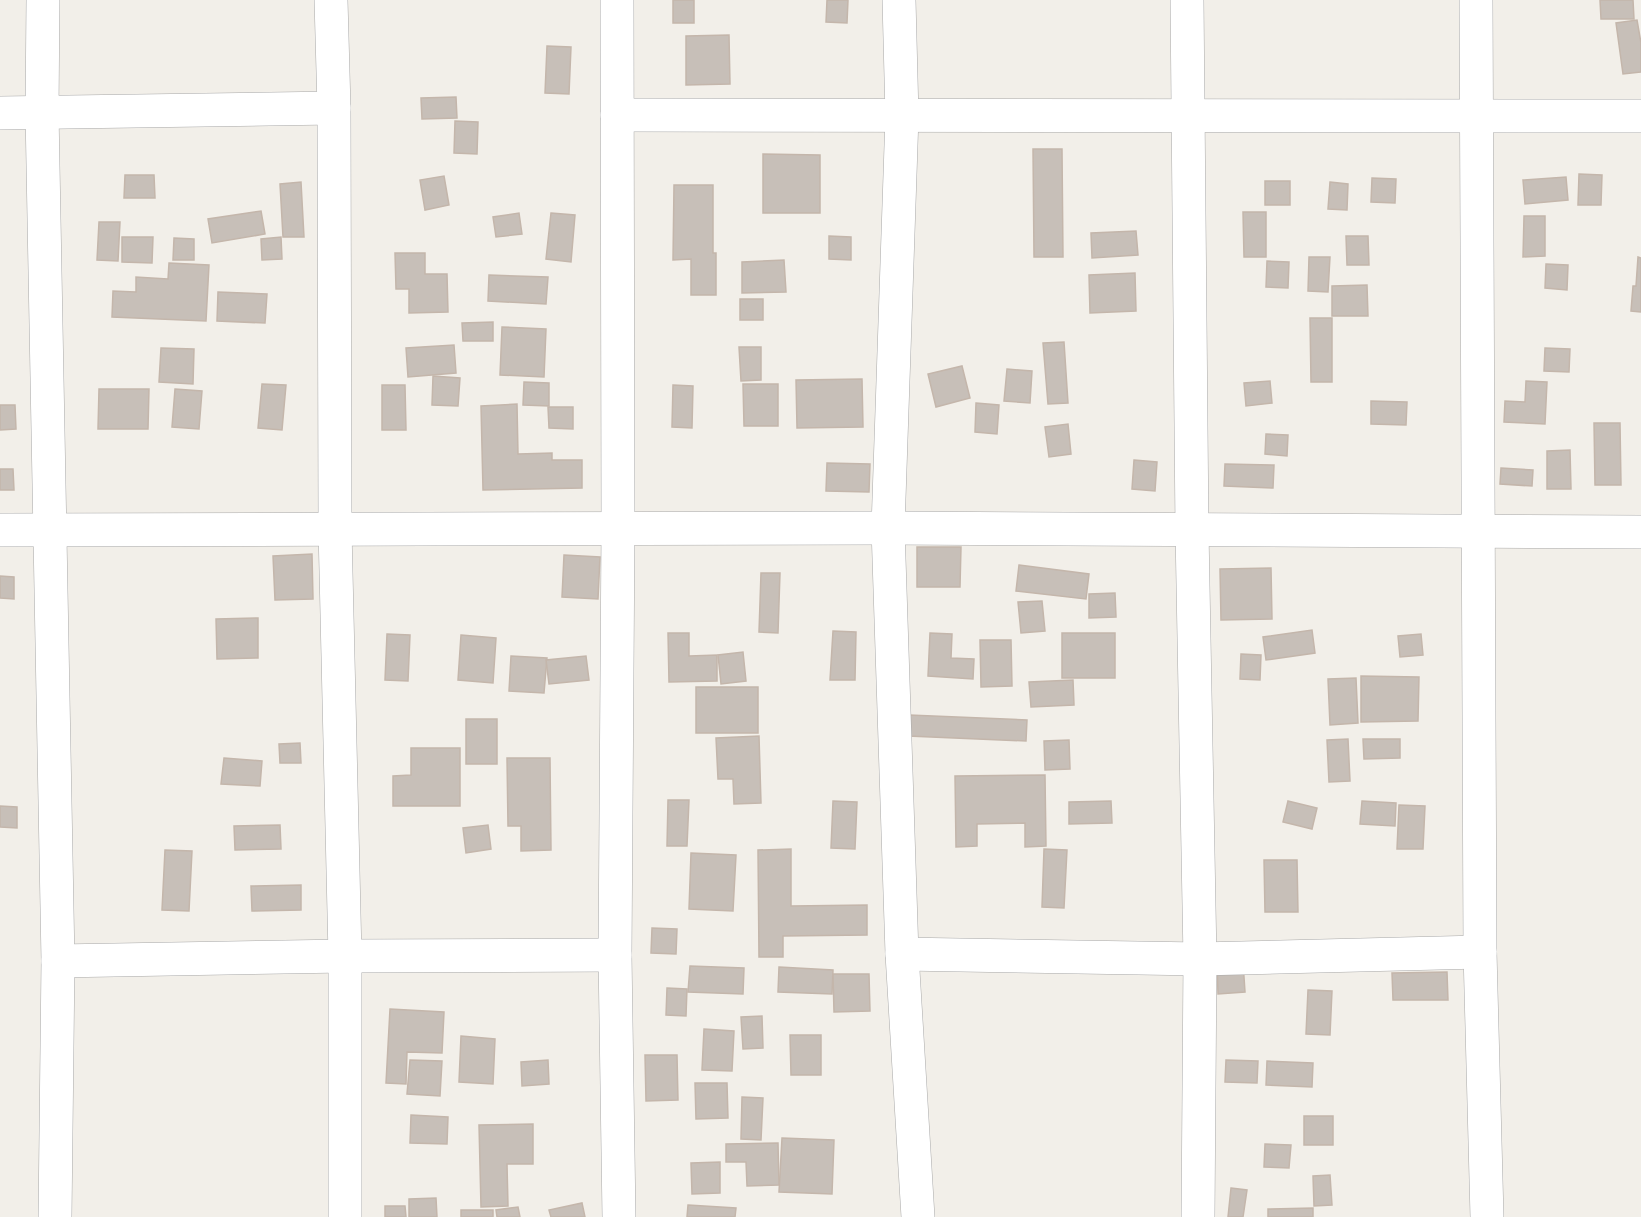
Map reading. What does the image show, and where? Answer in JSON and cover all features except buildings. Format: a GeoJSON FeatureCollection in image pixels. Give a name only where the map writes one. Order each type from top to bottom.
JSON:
{"type":"FeatureCollection","features":[{"type":"Feature","properties":{"kind":"street"},"geometry":{"type":"LineString","coordinates":[[43,0],[42,112],[58,961],[55,1217]]}},
{"type":"Feature","properties":{"kind":"street"},"geometry":{"type":"LineString","coordinates":[[331,0],[334,108],[334,529],[345,956],[345,1217]]}},
{"type":"Feature","properties":{"kind":"street"},"geometry":{"type":"LineString","coordinates":[[617,0],[618,529],[615,955],[619,1217]]}},
{"type":"Feature","properties":{"kind":"street"},"geometry":{"type":"LineString","coordinates":[[899,0],[902,116],[888,528],[902,954],[918,1217]]}},
{"type":"Feature","properties":{"kind":"street"},"geometry":{"type":"LineString","coordinates":[[1187,0],[1192,531],[1200,959],[1198,1217]]}},
{"type":"Feature","properties":{"kind":"street"},"geometry":{"type":"LineString","coordinates":[[1476,0],[1480,952],[1487,1217]]}},
{"type":"Feature","properties":{"kind":"street"},"geometry":{"type":"LineString","coordinates":[[0,113],[334,108]]}},
{"type":"Feature","properties":{"kind":"street"},"geometry":{"type":"LineString","coordinates":[[617,114],[1641,116]]}},
{"type":"Feature","properties":{"kind":"street"},"geometry":{"type":"LineString","coordinates":[[0,530],[888,528],[1641,532]]}},
{"type":"Feature","properties":{"kind":"street"},"geometry":{"type":"LineString","coordinates":[[902,954],[1200,959],[1480,952]]}},
{"type":"Feature","properties":{"kind":"street"},"geometry":{"type":"LineString","coordinates":[[58,961],[345,956],[615,955]]}}]}
